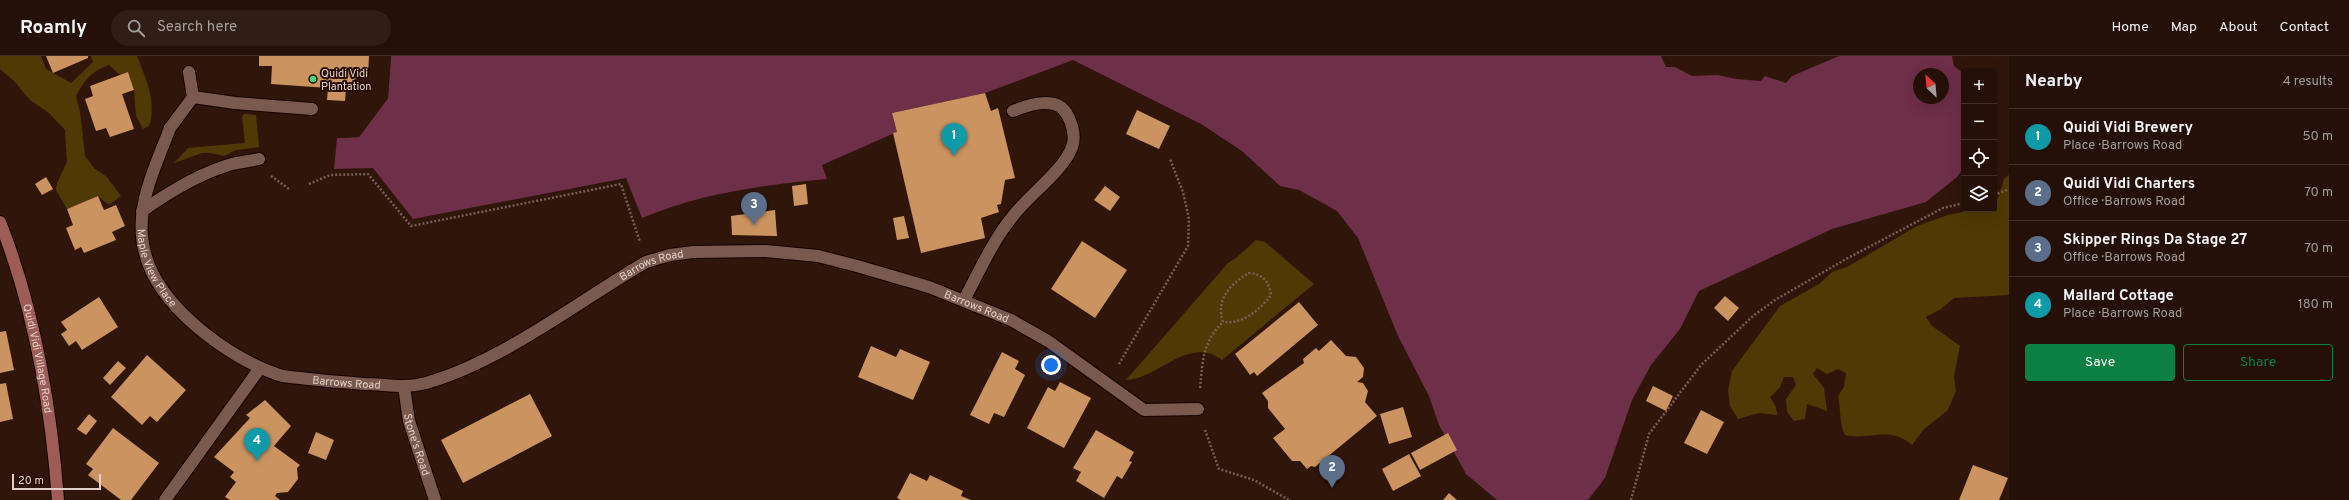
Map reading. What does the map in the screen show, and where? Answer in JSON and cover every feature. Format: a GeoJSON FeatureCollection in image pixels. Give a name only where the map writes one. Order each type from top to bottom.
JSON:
{"type":"FeatureCollection","features":[{"type":"Feature","properties":{"kind":"street"},"geometry":{"type":"LineString","coordinates":[[189,72],[193,97],[235,103],[312,109]]}},
{"type":"Feature","properties":{"kind":"street","name":"Maple View Place"},"geometry":{"type":"LineString","coordinates":[[193,97],[170,128],[148,185],[142,211],[144,252],[152,275],[168,299],[216,340],[235,354],[260,368]]}},
{"type":"Feature","properties":{"kind":"street"},"geometry":{"type":"LineString","coordinates":[[964,300],[1012,216],[1046,181],[1072,147],[1074,130],[1070,118],[1056,104],[1041,103],[1013,111]]}},
{"type":"Feature","properties":{"kind":"street"},"geometry":{"type":"LineString","coordinates":[[142,211],[162,197],[193,181],[232,164],[259,159]]}},
{"type":"Feature","properties":{"kind":"street","name":"Quidi Vidi Village Road"},"geometry":{"type":"LineString","coordinates":[[0,222],[26,303],[47,392],[58,500]]}},
{"type":"Feature","properties":{"kind":"street","name":"Barrows Road"},"geometry":{"type":"LineString","coordinates":[[260,368],[281,376],[334,383],[404,387],[426,383],[478,362],[510,346],[646,262],[670,255],[693,252],[766,251],[818,256],[929,287],[1011,320],[1048,341],[1107,385],[1144,410],[1198,408]]}},
{"type":"Feature","properties":{"kind":"street"},"geometry":{"type":"LineString","coordinates":[[165,500],[260,368]]}},
{"type":"Feature","properties":{"kind":"street","name":"Stone's Road"},"geometry":{"type":"LineString","coordinates":[[404,387],[409,421],[435,500]]}},
{"type":"Feature","properties":{"kind":"path"},"geometry":{"type":"LineString","coordinates":[[1107,385],[1188,246],[1189,219],[1183,192],[1170,159]]}},
{"type":"Feature","properties":{"kind":"path"},"geometry":{"type":"LineString","coordinates":[[309,184],[330,175],[368,174],[411,226],[621,184],[637,234]]}},
{"type":"Feature","properties":{"kind":"path"},"geometry":{"type":"LineString","coordinates":[[1997,194],[2009,189]]}},
{"type":"Feature","properties":{"kind":"path"},"geometry":{"type":"LineString","coordinates":[[1631,500],[1649,434],[1701,365],[1753,316],[1775,300],[1846,259],[1943,208],[1961,203]]}},
{"type":"Feature","properties":{"kind":"path"},"geometry":{"type":"LineString","coordinates":[[1249,273],[1256,273],[1264,278],[1269,285],[1271,295],[1263,306],[1239,320],[1230,323],[1223,322],[1220,315],[1221,305],[1228,287],[1249,273]]}},
{"type":"Feature","properties":{"kind":"path"},"geometry":{"type":"LineString","coordinates":[[1223,322],[1212,334],[1205,347],[1198,408],[1220,469],[1254,480],[1289,500]]}},
{"type":"Feature","properties":{"kind":"shaded area"},"geometry":{"type":"Polygon","coordinates":[[[0,56],[41,56],[46,69],[71,83],[93,62],[91,56],[137,56],[147,82],[151,99],[152,108],[149,126],[143,129],[136,116],[134,90],[128,72],[120,75],[109,65],[93,73],[82,85],[76,96],[80,112],[85,156],[94,168],[107,177],[121,196],[109,205],[98,196],[67,209],[56,190],[57,183],[67,162],[65,130],[49,113],[30,100],[14,81],[0,69],[0,56]]]}},
{"type":"Feature","properties":{"kind":"shaded area"},"geometry":{"type":"Polygon","coordinates":[[[391,56],[1661,56],[1666,67],[1675,67],[1692,76],[1718,75],[1736,79],[1761,81],[1765,76],[1786,83],[1792,76],[1839,56],[1952,56],[1954,66],[1961,72],[1961,171],[1957,177],[1926,202],[1832,229],[1699,291],[1680,329],[1651,365],[1632,400],[1605,478],[1588,500],[1497,500],[1466,474],[1439,425],[1429,396],[1398,336],[1358,238],[1337,211],[1299,190],[1280,186],[1242,151],[1201,124],[1073,60],[985,93],[892,113],[897,132],[822,165],[827,179],[756,187],[709,196],[664,209],[642,218],[626,178],[413,219],[373,168],[334,169],[337,138],[359,137],[388,98],[391,56]]]}},
{"type":"Feature","properties":{"kind":"shaded area"},"geometry":{"type":"Polygon","coordinates":[[[244,114],[256,115],[259,147],[236,150],[224,156],[202,153],[174,163],[188,148],[245,143],[242,117],[244,114]]]}},
{"type":"Feature","properties":{"kind":"shaded area"},"geometry":{"type":"Polygon","coordinates":[[[2009,175],[2009,295],[1954,298],[1941,309],[1926,317],[1932,326],[1960,346],[1954,376],[1956,391],[1948,410],[1924,429],[1912,445],[1904,439],[1895,436],[1845,435],[1841,421],[1838,396],[1844,387],[1846,373],[1838,369],[1827,374],[1817,368],[1813,374],[1824,388],[1827,411],[1807,404],[1805,419],[1794,421],[1787,412],[1786,399],[1796,385],[1793,377],[1784,377],[1780,387],[1770,397],[1776,407],[1777,415],[1759,413],[1738,419],[1730,406],[1728,390],[1732,371],[1780,306],[1819,284],[1832,272],[1847,267],[1917,226],[1948,215],[1962,212],[1997,212],[1997,198],[2004,179],[2009,175]]]}},
{"type":"Feature","properties":{"kind":"shaded area"},"geometry":{"type":"Polygon","coordinates":[[[1256,240],[1265,242],[1314,284],[1222,360],[1209,354],[1197,352],[1185,355],[1138,378],[1126,380],[1228,263],[1236,258],[1256,240]]]}},
{"type":"Feature","properties":{"kind":"pier"},"geometry":{"type":"Polygon","coordinates":[[[389,56],[391,56],[388,98],[359,137],[335,138],[337,136],[358,135],[386,97],[389,56]]]}},
{"type":"Feature","properties":{"kind":"building"},"geometry":{"type":"Polygon","coordinates":[[[46,56],[88,56],[88,58],[53,73],[46,56]]]}},
{"type":"Feature","properties":{"kind":"building","name":"Quidi Vidi Plantation"},"geometry":{"type":"Polygon","coordinates":[[[259,56],[369,56],[368,75],[356,75],[354,89],[346,89],[345,101],[327,100],[328,88],[271,84],[272,66],[259,66],[259,56]]]}},
{"type":"Feature","properties":{"kind":"building"},"geometry":{"type":"Polygon","coordinates":[[[128,72],[134,90],[122,94],[134,129],[110,137],[106,128],[96,131],[85,99],[93,96],[90,86],[128,72]]]}},
{"type":"Feature","properties":{"kind":"building"},"geometry":{"type":"Polygon","coordinates":[[[985,93],[991,111],[998,108],[1015,178],[1005,180],[1001,204],[997,205],[999,212],[981,218],[985,238],[921,253],[893,133],[897,132],[892,113],[985,93]]]}},
{"type":"Feature","properties":{"kind":"building"},"geometry":{"type":"Polygon","coordinates":[[[1137,110],[1170,126],[1159,149],[1126,134],[1137,110]]]}},
{"type":"Feature","properties":{"kind":"building"},"geometry":{"type":"Polygon","coordinates":[[[46,177],[53,189],[42,195],[35,184],[46,177]]]}},
{"type":"Feature","properties":{"kind":"building"},"geometry":{"type":"Polygon","coordinates":[[[806,184],[808,204],[794,206],[792,186],[806,184]]]}},
{"type":"Feature","properties":{"kind":"building"},"geometry":{"type":"Polygon","coordinates":[[[1105,186],[1120,197],[1110,211],[1094,200],[1105,186]]]}},
{"type":"Feature","properties":{"kind":"building"},"geometry":{"type":"Polygon","coordinates":[[[98,196],[104,210],[116,205],[125,226],[112,232],[116,240],[84,253],[81,247],[75,250],[66,228],[73,225],[67,209],[98,196]]]}},
{"type":"Feature","properties":{"kind":"building"},"geometry":{"type":"Polygon","coordinates":[[[775,210],[777,236],[732,235],[731,216],[775,210]]]}},
{"type":"Feature","properties":{"kind":"building"},"geometry":{"type":"Polygon","coordinates":[[[904,216],[909,238],[897,240],[893,218],[904,216]]]}},
{"type":"Feature","properties":{"kind":"building"},"geometry":{"type":"Polygon","coordinates":[[[1082,241],[1127,270],[1095,318],[1051,289],[1082,241]]]}},
{"type":"Feature","properties":{"kind":"building"},"geometry":{"type":"Polygon","coordinates":[[[1725,296],[1739,308],[1728,321],[1714,308],[1725,296]]]}},
{"type":"Feature","properties":{"kind":"building"},"geometry":{"type":"Polygon","coordinates":[[[99,297],[118,327],[82,350],[76,341],[69,346],[61,334],[67,330],[61,322],[99,297]]]}},
{"type":"Feature","properties":{"kind":"building"},"geometry":{"type":"Polygon","coordinates":[[[1299,302],[1318,325],[1257,376],[1254,372],[1250,375],[1235,354],[1299,302]]]}},
{"type":"Feature","properties":{"kind":"building"},"geometry":{"type":"Polygon","coordinates":[[[6,331],[14,370],[0,373],[0,332],[6,331]]]}},
{"type":"Feature","properties":{"kind":"building"},"geometry":{"type":"Polygon","coordinates":[[[1331,340],[1346,356],[1356,357],[1364,368],[1363,377],[1357,382],[1363,383],[1368,391],[1365,402],[1377,416],[1315,467],[1311,466],[1307,469],[1300,461],[1292,461],[1273,438],[1285,429],[1268,408],[1268,401],[1262,393],[1304,363],[1303,359],[1316,348],[1319,351],[1331,340]]]}},
{"type":"Feature","properties":{"kind":"building"},"geometry":{"type":"Polygon","coordinates":[[[871,346],[896,357],[900,349],[930,362],[913,400],[858,377],[871,346]]]}},
{"type":"Feature","properties":{"kind":"building"},"geometry":{"type":"Polygon","coordinates":[[[1002,352],[1019,361],[1015,369],[1025,375],[1004,417],[994,413],[989,424],[970,415],[1002,352]]]}},
{"type":"Feature","properties":{"kind":"building"},"geometry":{"type":"Polygon","coordinates":[[[147,355],[186,390],[157,422],[150,416],[142,425],[111,397],[147,355]]]}},
{"type":"Feature","properties":{"kind":"building"},"geometry":{"type":"Polygon","coordinates":[[[118,361],[126,368],[110,385],[103,378],[118,361]]]}},
{"type":"Feature","properties":{"kind":"building"},"geometry":{"type":"Polygon","coordinates":[[[1060,382],[1091,398],[1064,448],[1027,428],[1048,387],[1055,391],[1060,382]]]}},
{"type":"Feature","properties":{"kind":"building"},"geometry":{"type":"Polygon","coordinates":[[[6,383],[13,419],[0,422],[0,384],[6,383]]]}},
{"type":"Feature","properties":{"kind":"building"},"geometry":{"type":"Polygon","coordinates":[[[1653,386],[1673,396],[1666,411],[1646,401],[1653,386]]]}},
{"type":"Feature","properties":{"kind":"building"},"geometry":{"type":"Polygon","coordinates":[[[530,394],[552,436],[463,483],[441,440],[530,394]]]}},
{"type":"Feature","properties":{"kind":"building"},"geometry":{"type":"Polygon","coordinates":[[[265,400],[291,426],[274,446],[300,465],[297,468],[298,479],[288,492],[277,493],[275,496],[280,500],[230,500],[225,497],[236,482],[230,477],[234,472],[214,457],[250,418],[246,415],[265,400]]]}},
{"type":"Feature","properties":{"kind":"building"},"geometry":{"type":"Polygon","coordinates":[[[1403,407],[1412,437],[1389,444],[1380,414],[1403,407]]]}},
{"type":"Feature","properties":{"kind":"building"},"geometry":{"type":"Polygon","coordinates":[[[1701,410],[1724,422],[1707,454],[1684,443],[1701,410]]]}},
{"type":"Feature","properties":{"kind":"building"},"geometry":{"type":"Polygon","coordinates":[[[89,414],[97,421],[86,435],[77,429],[89,414]]]}},
{"type":"Feature","properties":{"kind":"building"},"geometry":{"type":"Polygon","coordinates":[[[113,428],[159,463],[131,500],[121,500],[88,475],[93,469],[86,464],[113,428]]]}},
{"type":"Feature","properties":{"kind":"building"},"geometry":{"type":"Polygon","coordinates":[[[1096,430],[1134,452],[1129,461],[1132,462],[1122,479],[1117,476],[1104,498],[1076,481],[1081,472],[1073,468],[1096,430]]]}},
{"type":"Feature","properties":{"kind":"building"},"geometry":{"type":"Polygon","coordinates":[[[316,432],[334,440],[326,460],[308,453],[316,432]]]}},
{"type":"Feature","properties":{"kind":"building"},"geometry":{"type":"Polygon","coordinates":[[[1448,433],[1457,450],[1420,470],[1411,453],[1448,433]]]}},
{"type":"Feature","properties":{"kind":"building"},"geometry":{"type":"Polygon","coordinates":[[[1409,454],[1421,476],[1393,491],[1382,469],[1409,454]]]}},
{"type":"Feature","properties":{"kind":"building"},"geometry":{"type":"Polygon","coordinates":[[[1973,465],[2008,478],[1999,500],[1959,500],[1973,465]]]}},
{"type":"Feature","properties":{"kind":"building"},"geometry":{"type":"Polygon","coordinates":[[[910,473],[927,481],[930,475],[963,491],[961,496],[971,500],[901,500],[897,498],[910,473]]]}},
{"type":"Feature","properties":{"kind":"building"},"geometry":{"type":"Polygon","coordinates":[[[1449,493],[1457,500],[1443,500],[1449,493]]]}},
{"type":"Feature","properties":{"kind":"place","name":"Quidi Vidi Plantation"},"geometry":{"type":"Point","coordinates":[313,79]}},
{"type":"Feature","properties":{"kind":"place","name":"Quidi Vidi Brewery"},"geometry":{"type":"Point","coordinates":[954,156]}},
{"type":"Feature","properties":{"kind":"place","name":"Skipper Rings Da Stage 27"},"geometry":{"type":"Point","coordinates":[754,225]}},
{"type":"Feature","properties":{"kind":"place","name":"Mallard Cottage"},"geometry":{"type":"Point","coordinates":[257,461]}},
{"type":"Feature","properties":{"kind":"place","name":"Quidi Vidi Charters"},"geometry":{"type":"Point","coordinates":[1332,488]}}]}
